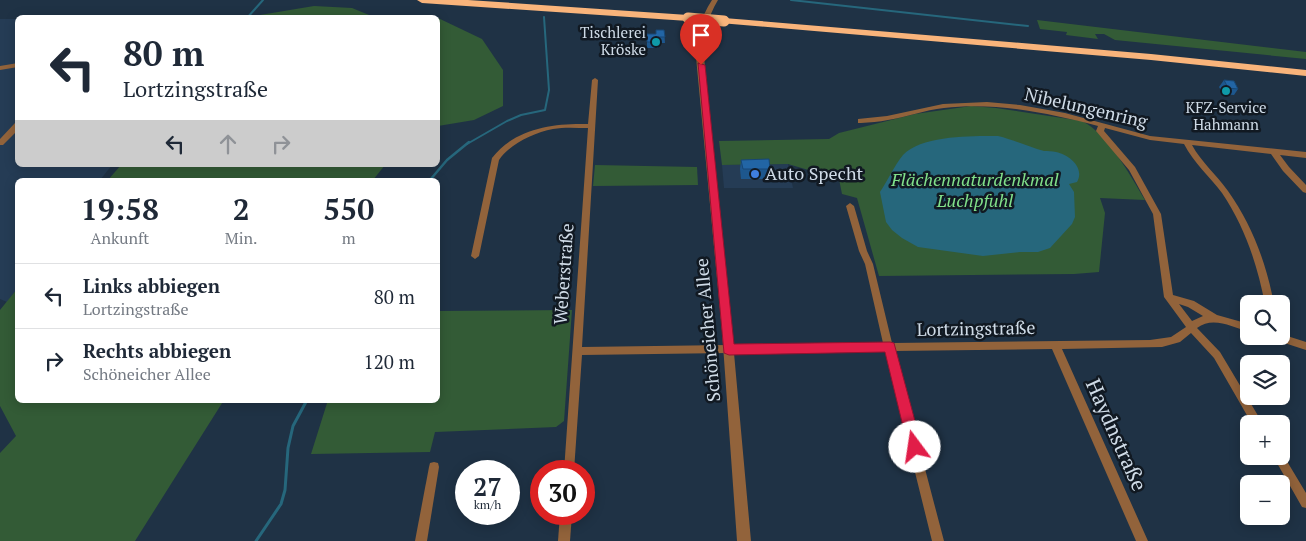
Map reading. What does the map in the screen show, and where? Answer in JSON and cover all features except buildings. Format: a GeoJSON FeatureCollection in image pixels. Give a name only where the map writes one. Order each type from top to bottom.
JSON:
{"type":"FeatureCollection","features":[{"type":"Feature","properties":{"kind":"highway"},"geometry":{"type":"LineString","coordinates":[[422,0],[689,14]]}},
{"type":"Feature","properties":{"kind":"highway"},"geometry":{"type":"LineString","coordinates":[[517,0],[725,17],[1306,73]]}},
{"type":"Feature","properties":{"kind":"highway"},"geometry":{"type":"LineString","coordinates":[[725,17],[1100,44],[1306,66]]}},
{"type":"Feature","properties":{"kind":"street","name":"Schöneicher Allee"},"geometry":{"type":"LineString","coordinates":[[715,0],[703,23],[700,57],[729,349],[744,541]]}},
{"type":"Feature","properties":{"kind":"street"},"geometry":{"type":"LineString","coordinates":[[0,68],[15,66]]}},
{"type":"Feature","properties":{"kind":"street","name":"Weberstraße"},"geometry":{"type":"LineString","coordinates":[[570,460],[595,80]]}},
{"type":"Feature","properties":{"kind":"street","name":"Nibelungenring"},"geometry":{"type":"LineString","coordinates":[[861,121],[887,118],[943,106],[987,104],[1041,110],[1142,136],[1306,155]]}},
{"type":"Feature","properties":{"kind":"street"},"geometry":{"type":"LineString","coordinates":[[475,256],[498,153],[511,144],[548,128],[591,126]]}},
{"type":"Feature","properties":{"kind":"street"},"geometry":{"type":"LineString","coordinates":[[1102,126],[1100,131],[1132,169],[1157,214],[1169,297],[1191,327],[1217,355],[1253,415]]}},
{"type":"Feature","properties":{"kind":"street"},"geometry":{"type":"LineString","coordinates":[[0,143],[15,128]]}},
{"type":"Feature","properties":{"kind":"street"},"geometry":{"type":"LineString","coordinates":[[1187,142],[1226,193],[1251,236],[1257,250],[1268,295]]}},
{"type":"Feature","properties":{"kind":"street"},"geometry":{"type":"LineString","coordinates":[[1274,152],[1286,169],[1306,190]]}},
{"type":"Feature","properties":{"kind":"street"},"geometry":{"type":"LineString","coordinates":[[850,206],[860,242],[869,264],[938,541]]}},
{"type":"Feature","properties":{"kind":"street"},"geometry":{"type":"LineString","coordinates":[[1169,297],[1191,304],[1216,318],[1240,325]]}},
{"type":"Feature","properties":{"kind":"street","name":"Lortzingstraße"},"geometry":{"type":"LineString","coordinates":[[576,351],[1167,342],[1180,337],[1204,319],[1216,318]]}},
{"type":"Feature","properties":{"kind":"street"},"geometry":{"type":"LineString","coordinates":[[1290,341],[1306,346]]}},
{"type":"Feature","properties":{"kind":"street","name":"Haydnstraße"},"geometry":{"type":"LineString","coordinates":[[1055,345],[1142,541]]}},
{"type":"Feature","properties":{"kind":"street"},"geometry":{"type":"LineString","coordinates":[[1283,465],[1306,503]]}},
{"type":"Feature","properties":{"kind":"street"},"geometry":{"type":"LineString","coordinates":[[421,541],[434,467]]}},
{"type":"Feature","properties":{"kind":"street"},"geometry":{"type":"LineString","coordinates":[[564,541],[565,525]]}},
{"type":"Feature","properties":{"kind":"shaded area"},"geometry":{"type":"Polygon","coordinates":[[[0,19],[15,19],[15,167],[110,167],[102,178],[15,178],[15,292],[7,302],[0,299],[0,19]]]}},
{"type":"Feature","properties":{"kind":"shaded area"},"geometry":{"type":"Polygon","coordinates":[[[998,136],[1044,151],[1053,151],[1061,154],[1071,159],[1078,167],[1079,177],[1077,182],[1069,184],[1074,192],[1075,217],[1072,224],[1050,248],[1038,252],[983,256],[918,247],[892,230],[886,222],[880,192],[903,155],[912,148],[935,140],[998,136]]]}},
{"type":"Feature","properties":{"kind":"shaded area"},"geometry":{"type":"Polygon","coordinates":[[[788,164],[793,188],[724,188],[722,165],[788,164]]]}},
{"type":"Feature","properties":{"kind":"green space"},"geometry":{"type":"Polygon","coordinates":[[[314,6],[352,8],[369,15],[260,15],[314,6]]]}},
{"type":"Feature","properties":{"kind":"green space"},"geometry":{"type":"Polygon","coordinates":[[[440,19],[482,39],[503,70],[503,106],[474,120],[440,126],[440,19]]]}},
{"type":"Feature","properties":{"kind":"green space"},"geometry":{"type":"Polygon","coordinates":[[[1037,20],[1306,52],[1306,59],[1115,40],[1104,34],[1095,34],[1098,39],[1066,35],[1067,32],[1040,29],[1037,20]]]}},
{"type":"Feature","properties":{"kind":"green space","name":"Flächennaturdenkmal Luchpfuhl"},"geometry":{"type":"Polygon","coordinates":[[[971,106],[1082,121],[1101,135],[1109,145],[1145,200],[1100,198],[1105,213],[1099,272],[1074,274],[879,276],[857,198],[842,194],[839,179],[788,164],[722,165],[719,141],[829,139],[839,133],[915,114],[971,106]]]}},
{"type":"Feature","properties":{"kind":"green space"},"geometry":{"type":"Polygon","coordinates":[[[595,165],[697,167],[698,185],[593,186],[595,165]]]}},
{"type":"Feature","properties":{"kind":"green space"},"geometry":{"type":"Polygon","coordinates":[[[119,167],[383,167],[375,178],[110,178],[119,167]]]}},
{"type":"Feature","properties":{"kind":"green space"},"geometry":{"type":"Polygon","coordinates":[[[15,291],[15,403],[222,403],[135,541],[0,541],[0,453],[16,436],[0,406],[0,310],[15,291]]]}},
{"type":"Feature","properties":{"kind":"green space"},"geometry":{"type":"Polygon","coordinates":[[[572,310],[564,421],[556,427],[435,432],[430,452],[311,454],[327,403],[440,403],[440,311],[572,310]]]}},
{"type":"Feature","properties":{"kind":"waterway"},"geometry":{"type":"LineString","coordinates":[[250,15],[263,0]]}},
{"type":"Feature","properties":{"kind":"waterway"},"geometry":{"type":"LineString","coordinates":[[791,0],[1028,26]]}},
{"type":"Feature","properties":{"kind":"waterway"},"geometry":{"type":"LineString","coordinates":[[467,144],[507,121],[521,115],[545,110],[549,90],[544,17]]}},
{"type":"Feature","properties":{"kind":"waterway"},"geometry":{"type":"LineString","coordinates":[[432,178],[447,160],[469,142]]}},
{"type":"Feature","properties":{"kind":"waterway"},"geometry":{"type":"LineString","coordinates":[[256,541],[281,504],[285,490],[288,448],[293,426],[305,403]]}},
{"type":"Feature","properties":{"kind":"place","name":"Tischlerei Kröske"},"geometry":{"type":"Point","coordinates":[656,42]}},
{"type":"Feature","properties":{"kind":"place","name":"KFZ-Service Hahmann"},"geometry":{"type":"Point","coordinates":[1226,91]}},
{"type":"Feature","properties":{"kind":"place","name":"Auto Specht"},"geometry":{"type":"Point","coordinates":[755,174]}},
{"type":"Feature","properties":{"kind":"route"},"geometry":{"type":"LineString","coordinates":[[701,65],[729,349],[890,347],[915,447]]}}]}
